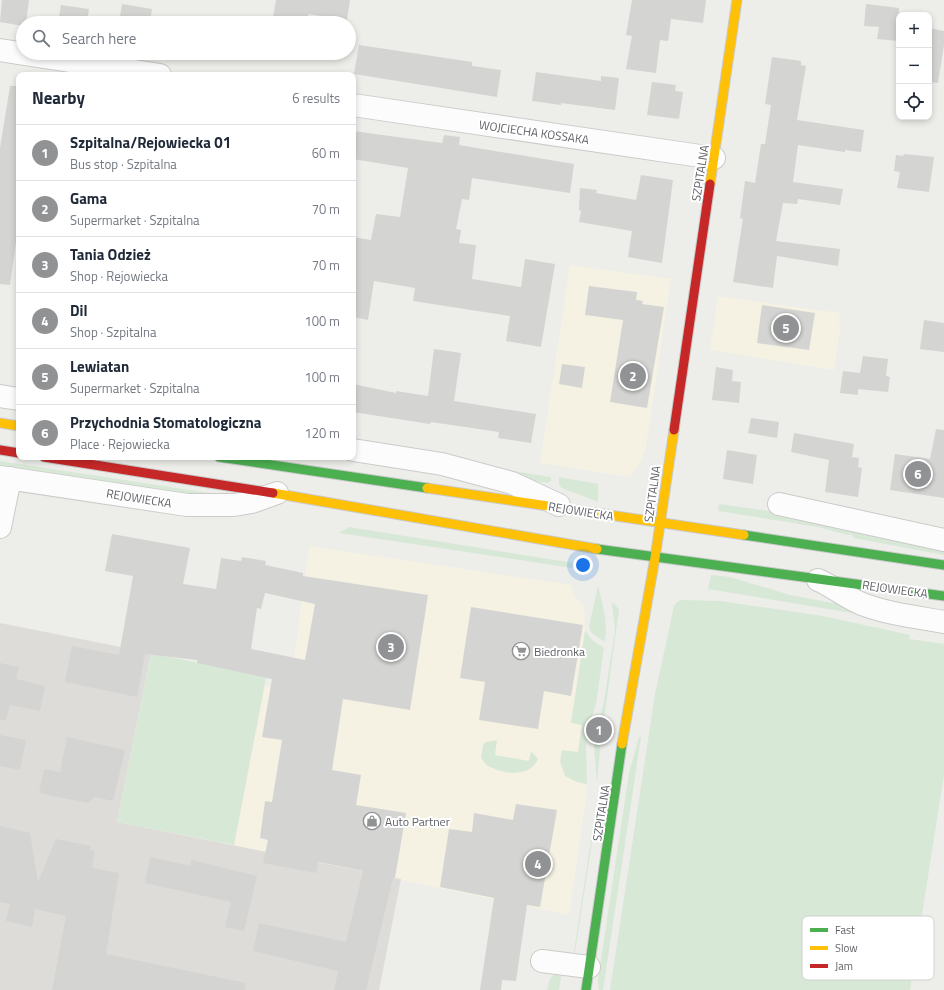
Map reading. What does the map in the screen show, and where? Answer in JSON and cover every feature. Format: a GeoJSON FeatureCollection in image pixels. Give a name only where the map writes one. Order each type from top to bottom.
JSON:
{"type":"FeatureCollection","features":[{"type":"Feature","properties":{"kind":"main road","name":"SZPITALNA"},"geometry":{"type":"LineString","coordinates":[[586,990],[623,737],[655,558],[736,0]]}},
{"type":"Feature","properties":{"kind":"main road"},"geometry":{"type":"LineString","coordinates":[[0,423],[16,426]]}},
{"type":"Feature","properties":{"kind":"main road"},"geometry":{"type":"LineString","coordinates":[[0,450],[16,453]]}},
{"type":"Feature","properties":{"kind":"main road","name":"REJOWIECKA"},"geometry":{"type":"LineString","coordinates":[[63,460],[277,493],[367,508],[460,526],[655,558],[944,596]]}},
{"type":"Feature","properties":{"kind":"main road","name":"REJOWIECKA"},"geometry":{"type":"LineString","coordinates":[[239,460],[944,565]]}},
{"type":"Feature","properties":{"kind":"street"},"geometry":{"type":"LineString","coordinates":[[0,50],[16,54]]}},
{"type":"Feature","properties":{"kind":"street"},"geometry":{"type":"LineString","coordinates":[[42,60],[76,68],[124,72]]}},
{"type":"Feature","properties":{"kind":"street","name":"WOJCIECHA KOSSAKA"},"geometry":{"type":"LineString","coordinates":[[356,105],[714,158]]}},
{"type":"Feature","properties":{"kind":"street"},"geometry":{"type":"LineString","coordinates":[[0,396],[16,398]]}},
{"type":"Feature","properties":{"kind":"street"},"geometry":{"type":"LineString","coordinates":[[356,450],[450,466],[512,483],[570,509]]}},
{"type":"Feature","properties":{"kind":"street"},"geometry":{"type":"LineString","coordinates":[[0,527],[5,477]]}},
{"type":"Feature","properties":{"kind":"street","name":"REJOWIECKA"},"geometry":{"type":"LineString","coordinates":[[5,477],[187,505],[234,505],[252,502],[277,493]]}},
{"type":"Feature","properties":{"kind":"street"},"geometry":{"type":"LineString","coordinates":[[779,504],[819,514],[944,540]]}},
{"type":"Feature","properties":{"kind":"street"},"geometry":{"type":"LineString","coordinates":[[815,579],[832,586],[860,603],[888,613],[944,622]]}},
{"type":"Feature","properties":{"kind":"street"},"geometry":{"type":"LineString","coordinates":[[542,961],[589,967]]}},
{"type":"Feature","properties":{"kind":"shaded area"},"geometry":{"type":"Polygon","coordinates":[[[570,265],[671,279],[646,447],[640,464],[632,475],[628,477],[540,463],[570,265]]]}},
{"type":"Feature","properties":{"kind":"shaded area"},"geometry":{"type":"Polygon","coordinates":[[[718,296],[840,313],[839,324],[841,324],[834,370],[710,350],[718,296]]]}},
{"type":"Feature","properties":{"kind":"shaded area"},"geometry":{"type":"Polygon","coordinates":[[[309,546],[572,585],[574,596],[584,606],[585,631],[571,722],[582,725],[578,753],[577,782],[587,784],[569,915],[234,845],[265,686],[290,689],[309,546]]]}},
{"type":"Feature","properties":{"kind":"shaded area"},"geometry":{"type":"Polygon","coordinates":[[[0,623],[151,653],[117,822],[401,879],[379,990],[0,990],[0,623]]]}},
{"type":"Feature","properties":{"kind":"green space"},"geometry":{"type":"Polygon","coordinates":[[[0,461],[222,495],[182,498],[0,471],[0,461]]]}},
{"type":"Feature","properties":{"kind":"green space"},"geometry":{"type":"Polygon","coordinates":[[[494,468],[551,477],[551,481],[547,483],[516,478],[494,468]]]}},
{"type":"Feature","properties":{"kind":"green space"},"geometry":{"type":"Polygon","coordinates":[[[559,477],[598,484],[598,502],[562,488],[559,485],[559,477]]]}},
{"type":"Feature","properties":{"kind":"green space"},"geometry":{"type":"Polygon","coordinates":[[[719,504],[813,517],[944,548],[944,555],[854,538],[851,534],[848,535],[818,527],[718,511],[719,504]]]}},
{"type":"Feature","properties":{"kind":"green space"},"geometry":{"type":"Polygon","coordinates":[[[349,527],[586,565],[586,570],[339,533],[349,527]]]}},
{"type":"Feature","properties":{"kind":"green space"},"geometry":{"type":"Polygon","coordinates":[[[711,575],[730,577],[790,595],[849,606],[888,619],[708,589],[711,575]]]}},
{"type":"Feature","properties":{"kind":"green space"},"geometry":{"type":"Polygon","coordinates":[[[598,586],[605,621],[605,642],[592,633],[589,627],[598,586]]]}},
{"type":"Feature","properties":{"kind":"green space"},"geometry":{"type":"Polygon","coordinates":[[[681,600],[720,601],[823,616],[910,635],[909,639],[944,644],[944,775],[922,916],[802,916],[802,980],[912,980],[910,990],[610,990],[655,694],[674,606],[681,600]]]}},
{"type":"Feature","properties":{"kind":"green space"},"geometry":{"type":"Polygon","coordinates":[[[612,602],[619,609],[603,727],[599,726],[597,738],[601,739],[597,782],[594,748],[597,726],[603,707],[615,631],[612,602]]]}},
{"type":"Feature","properties":{"kind":"green space"},"geometry":{"type":"Polygon","coordinates":[[[585,631],[593,641],[604,648],[596,704],[591,719],[586,745],[587,784],[577,782],[565,776],[560,761],[562,750],[578,752],[582,725],[571,723],[585,631]]]}},
{"type":"Feature","properties":{"kind":"green space"},"geometry":{"type":"Polygon","coordinates":[[[151,653],[266,677],[234,845],[117,822],[151,653]]]}},
{"type":"Feature","properties":{"kind":"green space"},"geometry":{"type":"Polygon","coordinates":[[[639,737],[641,737],[603,990],[599,990],[598,980],[629,773],[639,737]]]}},
{"type":"Feature","properties":{"kind":"green space"},"geometry":{"type":"Polygon","coordinates":[[[497,740],[495,755],[529,761],[531,751],[538,759],[534,765],[524,772],[510,773],[496,770],[486,765],[481,758],[483,745],[486,742],[497,740]]]}},
{"type":"Feature","properties":{"kind":"green space"},"geometry":{"type":"Polygon","coordinates":[[[596,807],[596,816],[574,952],[596,807]]]}},
{"type":"Feature","properties":{"kind":"green space"},"geometry":{"type":"Polygon","coordinates":[[[562,970],[559,990],[547,990],[551,977],[558,971],[562,970]]]}},
{"type":"Feature","properties":{"kind":"building"},"geometry":{"type":"Polygon","coordinates":[[[2,0],[29,0],[27,16],[16,16],[16,25],[0,22],[2,0]]]}},
{"type":"Feature","properties":{"kind":"building"},"geometry":{"type":"Polygon","coordinates":[[[276,0],[350,0],[348,16],[321,16],[308,14],[308,16],[273,16],[276,0]]]}},
{"type":"Feature","properties":{"kind":"building"},"geometry":{"type":"Polygon","coordinates":[[[632,0],[706,0],[703,23],[671,19],[668,41],[660,40],[656,73],[626,69],[632,36],[626,35],[632,0]]]}},
{"type":"Feature","properties":{"kind":"building"},"geometry":{"type":"Polygon","coordinates":[[[122,4],[152,9],[151,16],[120,16],[122,4]]]}},
{"type":"Feature","properties":{"kind":"building"},"geometry":{"type":"Polygon","coordinates":[[[866,4],[899,8],[899,12],[896,12],[896,41],[877,39],[879,27],[864,26],[866,4]]]}},
{"type":"Feature","properties":{"kind":"building"},"geometry":{"type":"Polygon","coordinates":[[[61,5],[89,9],[88,16],[59,16],[61,5]]]}},
{"type":"Feature","properties":{"kind":"building"},"geometry":{"type":"Polygon","coordinates":[[[932,29],[944,31],[944,45],[938,83],[932,82],[932,29]]]}},
{"type":"Feature","properties":{"kind":"building"},"geometry":{"type":"Polygon","coordinates":[[[359,45],[472,62],[472,66],[501,70],[497,97],[356,74],[356,72],[354,72],[359,45]]]}},
{"type":"Feature","properties":{"kind":"building"},"geometry":{"type":"Polygon","coordinates":[[[772,57],[801,61],[801,65],[806,66],[797,120],[864,130],[861,152],[845,150],[845,152],[798,145],[793,182],[843,189],[840,205],[798,199],[797,204],[783,203],[776,241],[840,249],[838,266],[777,256],[773,288],[733,282],[743,219],[740,218],[745,181],[755,183],[761,144],[765,144],[771,105],[765,104],[772,57]]]}},
{"type":"Feature","properties":{"kind":"building"},"geometry":{"type":"Polygon","coordinates":[[[536,72],[601,81],[601,76],[619,78],[615,110],[532,101],[536,72]]]}},
{"type":"Feature","properties":{"kind":"building"},"geometry":{"type":"Polygon","coordinates":[[[652,82],[676,85],[675,91],[683,92],[679,119],[647,115],[652,82]]]}},
{"type":"Feature","properties":{"kind":"building"},"geometry":{"type":"Polygon","coordinates":[[[10,86],[16,86],[16,242],[10,285],[0,284],[0,148],[10,86]]]}},
{"type":"Feature","properties":{"kind":"building"},"geometry":{"type":"Polygon","coordinates":[[[356,131],[442,143],[444,135],[460,137],[459,145],[574,164],[570,193],[472,178],[469,200],[462,199],[456,229],[461,230],[459,243],[476,245],[472,279],[521,287],[525,259],[555,264],[541,347],[506,341],[510,316],[413,301],[415,288],[374,281],[368,320],[356,318],[356,238],[371,240],[376,214],[400,217],[408,168],[356,159],[356,131]]]}},
{"type":"Feature","properties":{"kind":"building"},"geometry":{"type":"Polygon","coordinates":[[[904,154],[934,157],[929,192],[897,188],[900,172],[894,171],[896,155],[903,156],[904,154]]]}},
{"type":"Feature","properties":{"kind":"building"},"geometry":{"type":"Polygon","coordinates":[[[641,175],[673,180],[662,263],[628,257],[632,231],[579,222],[581,211],[579,210],[580,188],[597,190],[596,193],[636,200],[641,175]]]}},
{"type":"Feature","properties":{"kind":"building"},"geometry":{"type":"Polygon","coordinates":[[[589,286],[637,292],[636,300],[643,301],[642,304],[664,307],[647,408],[610,402],[623,320],[585,315],[589,286]]]}},
{"type":"Feature","properties":{"kind":"building"},"geometry":{"type":"Polygon","coordinates":[[[762,305],[815,313],[809,350],[757,343],[762,305]]]}},
{"type":"Feature","properties":{"kind":"building"},"geometry":{"type":"Polygon","coordinates":[[[924,320],[944,323],[944,352],[920,349],[924,320]]]}},
{"type":"Feature","properties":{"kind":"building"},"geometry":{"type":"Polygon","coordinates":[[[434,349],[461,353],[454,401],[536,414],[531,443],[498,438],[499,432],[431,422],[430,424],[356,412],[356,385],[396,393],[396,391],[428,396],[434,349]]]}},
{"type":"Feature","properties":{"kind":"building"},"geometry":{"type":"Polygon","coordinates":[[[863,356],[888,359],[886,376],[890,377],[888,392],[858,389],[858,395],[840,393],[843,371],[860,373],[863,356]]]}},
{"type":"Feature","properties":{"kind":"building"},"geometry":{"type":"Polygon","coordinates":[[[562,364],[585,367],[582,388],[559,384],[562,364]]]}},
{"type":"Feature","properties":{"kind":"building"},"geometry":{"type":"Polygon","coordinates":[[[716,367],[733,370],[732,381],[741,382],[739,403],[712,400],[716,367]]]}},
{"type":"Feature","properties":{"kind":"building"},"geometry":{"type":"Polygon","coordinates":[[[751,418],[779,422],[777,438],[748,433],[751,418]]]}},
{"type":"Feature","properties":{"kind":"building"},"geometry":{"type":"Polygon","coordinates":[[[936,429],[944,430],[944,498],[890,490],[895,454],[930,459],[936,429]]]}},
{"type":"Feature","properties":{"kind":"building"},"geometry":{"type":"Polygon","coordinates":[[[794,433],[854,444],[852,457],[859,458],[858,467],[862,468],[858,497],[825,492],[829,460],[791,452],[794,433]]]}},
{"type":"Feature","properties":{"kind":"building"},"geometry":{"type":"Polygon","coordinates":[[[727,450],[757,455],[753,484],[723,479],[727,450]]]}},
{"type":"Feature","properties":{"kind":"building"},"geometry":{"type":"Polygon","coordinates":[[[112,534],[190,548],[183,584],[216,589],[221,558],[241,561],[242,557],[266,561],[265,565],[303,573],[303,576],[428,595],[410,710],[343,699],[332,770],[361,775],[356,805],[406,813],[395,878],[393,878],[366,990],[334,990],[338,971],[253,951],[259,923],[346,942],[363,871],[318,862],[316,873],[263,863],[268,840],[260,838],[265,801],[272,802],[282,740],[262,737],[272,679],[197,663],[197,660],[145,654],[137,697],[65,682],[72,646],[119,655],[133,576],[105,571],[112,534]],[[265,593],[261,609],[257,608],[251,649],[305,660],[315,604],[265,593]]]}},
{"type":"Feature","properties":{"kind":"building","name":"Biedronka"},"geometry":{"type":"Polygon","coordinates":[[[471,607],[583,625],[571,696],[544,691],[538,729],[479,720],[485,682],[460,678],[471,607]]]}},
{"type":"Feature","properties":{"kind":"building"},"geometry":{"type":"Polygon","coordinates":[[[0,663],[19,667],[16,679],[45,686],[40,711],[10,705],[6,720],[0,720],[0,663]]]}},
{"type":"Feature","properties":{"kind":"building"},"geometry":{"type":"Polygon","coordinates":[[[0,735],[26,740],[20,770],[0,766],[0,735]]]}},
{"type":"Feature","properties":{"kind":"building"},"geometry":{"type":"Polygon","coordinates":[[[67,737],[125,750],[113,801],[95,797],[88,803],[39,793],[44,769],[60,772],[67,737]]]}},
{"type":"Feature","properties":{"kind":"building"},"geometry":{"type":"Polygon","coordinates":[[[516,804],[557,810],[540,907],[527,905],[516,981],[502,980],[501,990],[480,990],[494,898],[440,887],[449,829],[472,832],[474,813],[513,820],[516,804]]]}},
{"type":"Feature","properties":{"kind":"building"},"geometry":{"type":"Polygon","coordinates":[[[0,826],[30,833],[38,882],[56,839],[91,846],[90,850],[95,851],[92,868],[119,873],[106,954],[246,983],[245,990],[52,990],[66,916],[35,909],[32,927],[6,921],[10,904],[0,902],[0,826]]]}},
{"type":"Feature","properties":{"kind":"building"},"geometry":{"type":"Polygon","coordinates":[[[150,857],[191,866],[191,860],[257,876],[244,931],[225,927],[231,902],[145,883],[150,857]]]}},
{"type":"Feature","properties":{"kind":"traffic: fast"},"geometry":{"type":"LineString","coordinates":[[239,460],[427,488]]}},
{"type":"Feature","properties":{"kind":"traffic: fast"},"geometry":{"type":"LineString","coordinates":[[744,535],[944,565]]}},
{"type":"Feature","properties":{"kind":"traffic: fast"},"geometry":{"type":"LineString","coordinates":[[597,549],[944,596]]}},
{"type":"Feature","properties":{"kind":"traffic: fast"},"geometry":{"type":"LineString","coordinates":[[586,990],[622,744]]}},
{"type":"Feature","properties":{"kind":"traffic: slow"},"geometry":{"type":"LineString","coordinates":[[710,184],[737,0]]}},
{"type":"Feature","properties":{"kind":"traffic: slow"},"geometry":{"type":"LineString","coordinates":[[0,423],[16,426]]}},
{"type":"Feature","properties":{"kind":"traffic: slow"},"geometry":{"type":"LineString","coordinates":[[622,744],[655,558],[674,430]]}},
{"type":"Feature","properties":{"kind":"traffic: slow"},"geometry":{"type":"LineString","coordinates":[[427,488],[744,535]]}},
{"type":"Feature","properties":{"kind":"traffic: slow"},"geometry":{"type":"LineString","coordinates":[[273,493],[597,549]]}},
{"type":"Feature","properties":{"kind":"traffic: jam"},"geometry":{"type":"LineString","coordinates":[[674,430],[710,184]]}},
{"type":"Feature","properties":{"kind":"traffic: jam"},"geometry":{"type":"LineString","coordinates":[[0,450],[16,453]]}},
{"type":"Feature","properties":{"kind":"traffic: jam"},"geometry":{"type":"LineString","coordinates":[[63,460],[273,493]]}},
{"type":"Feature","properties":{"kind":"place","name":"Lewiatan"},"geometry":{"type":"Point","coordinates":[786,328]}},
{"type":"Feature","properties":{"kind":"place","name":"Gama"},"geometry":{"type":"Point","coordinates":[633,376]}},
{"type":"Feature","properties":{"kind":"place","name":"Przychodnia Stomatologiczna"},"geometry":{"type":"Point","coordinates":[918,474]}},
{"type":"Feature","properties":{"kind":"place","name":"Tania Odzież"},"geometry":{"type":"Point","coordinates":[391,647]}},
{"type":"Feature","properties":{"kind":"place","name":"Biedronka"},"geometry":{"type":"Point","coordinates":[521,651]}},
{"type":"Feature","properties":{"kind":"place","name":"Szpitalna/Rejowiecka 01"},"geometry":{"type":"Point","coordinates":[599,730]}},
{"type":"Feature","properties":{"kind":"place","name":"Auto Partner"},"geometry":{"type":"Point","coordinates":[372,821]}},
{"type":"Feature","properties":{"kind":"place","name":"Dil"},"geometry":{"type":"Point","coordinates":[538,864]}}]}
